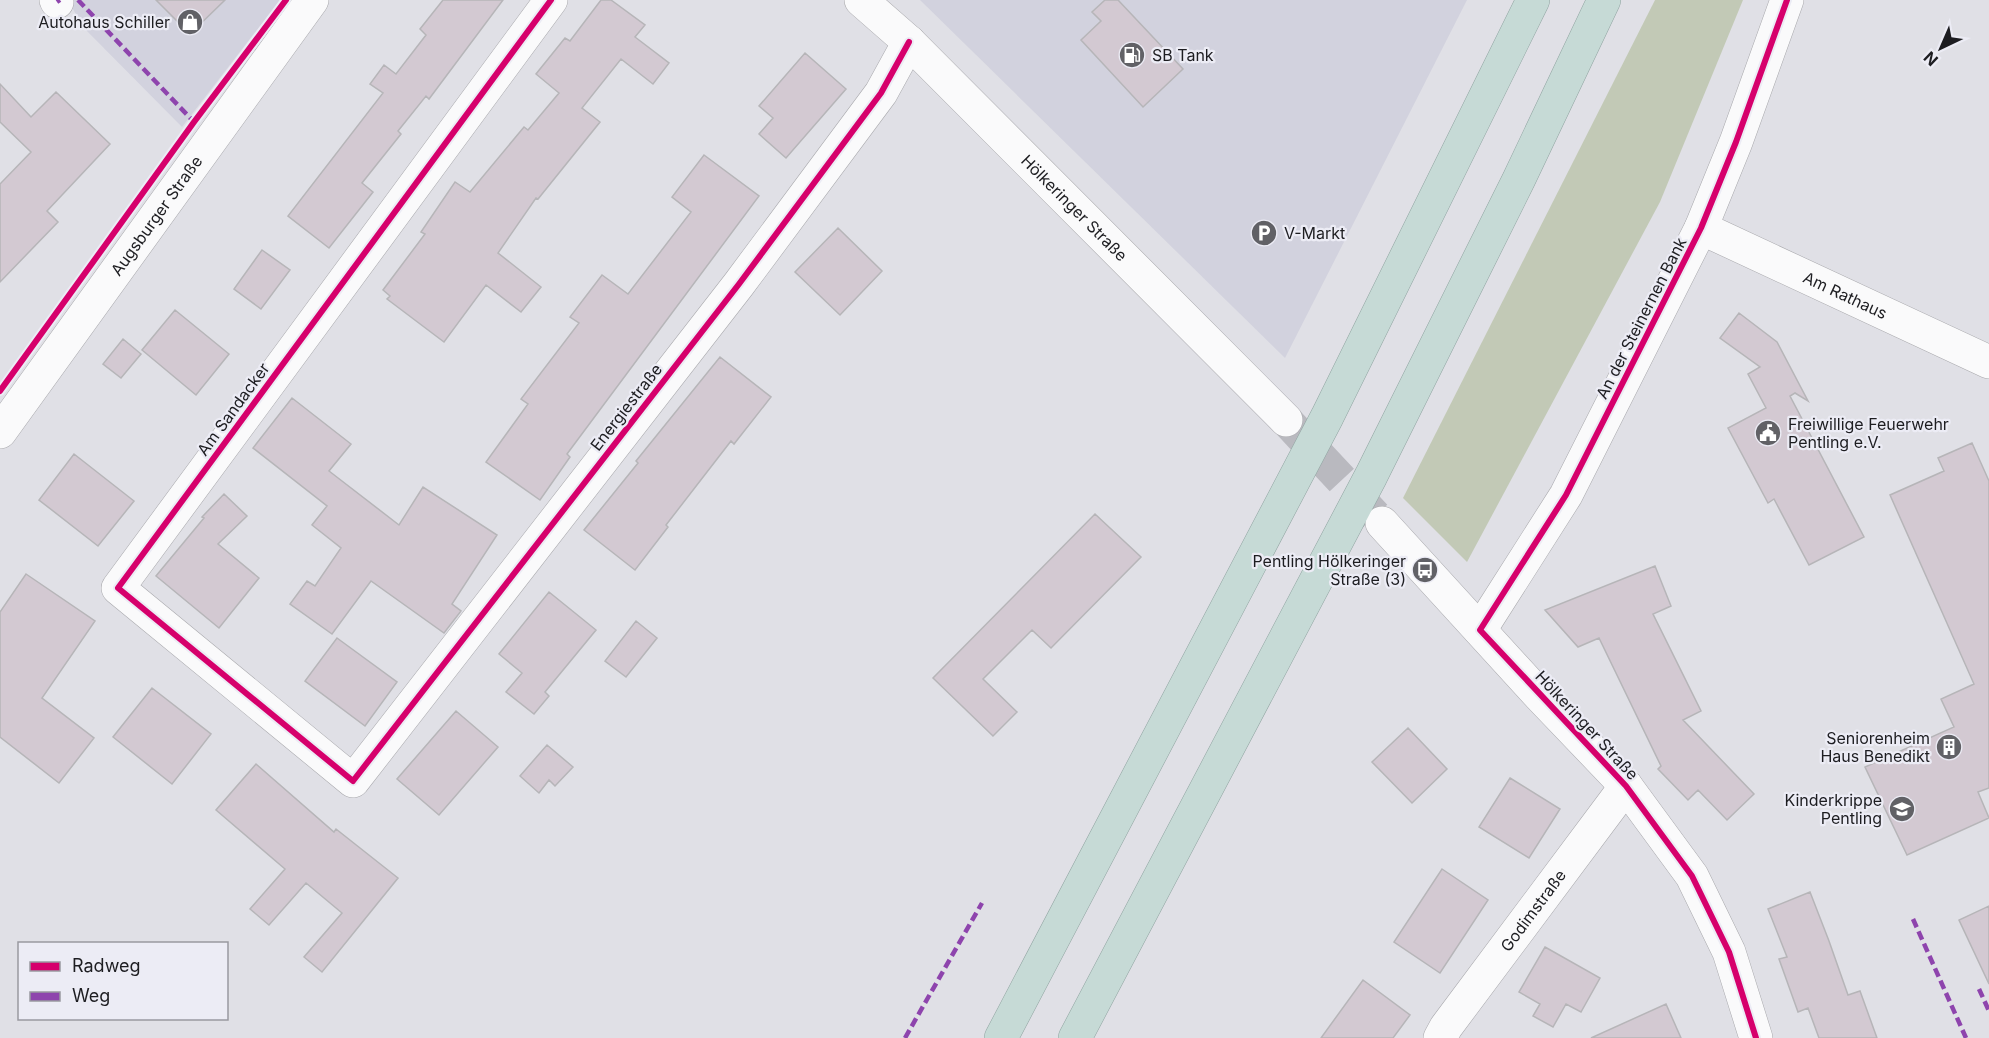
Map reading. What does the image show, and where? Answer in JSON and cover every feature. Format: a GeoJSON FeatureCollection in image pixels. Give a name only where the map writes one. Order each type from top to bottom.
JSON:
{"type":"FeatureCollection","features":[{"type":"Feature","properties":{"kind":"highway"},"geometry":{"type":"LineString","coordinates":[[1001,1038],[1327,417],[1533,0]]}},
{"type":"Feature","properties":{"kind":"highway"},"geometry":{"type":"LineString","coordinates":[[1075,1038],[1371,476],[1519,179],[1604,0]]}},
{"type":"Feature","properties":{"kind":"street","name":"Augsburger Straße"},"geometry":{"type":"LineString","coordinates":[[0,432],[312,0]]}},
{"type":"Feature","properties":{"kind":"street","name":"Am Sandacker"},"geometry":{"type":"LineString","coordinates":[[353,781],[118,588],[551,0]]}},
{"type":"Feature","properties":{"kind":"street","name":"Hölkeringer Straße"},"geometry":{"type":"LineString","coordinates":[[861,0],[909,42],[1074,205],[1286,420]]}},
{"type":"Feature","properties":{"kind":"street","name":"An der Steinernen Bank"},"geometry":{"type":"LineString","coordinates":[[1480,630],[1566,495],[1701,228],[1736,142],[1787,0]]}},
{"type":"Feature","properties":{"kind":"street","name":"Energiestraße"},"geometry":{"type":"LineString","coordinates":[[353,781],[739,284],[881,93],[909,42]]}},
{"type":"Feature","properties":{"kind":"street","name":"Am Rathaus"},"geometry":{"type":"LineString","coordinates":[[1701,228],[1989,362]]}},
{"type":"Feature","properties":{"kind":"street","name":"Hölkeringer Straße"},"geometry":{"type":"LineString","coordinates":[[1382,523],[1626,786],[1692,876],[1729,952],[1756,1038]]}},
{"type":"Feature","properties":{"kind":"street","name":"Godimstraße"},"geometry":{"type":"LineString","coordinates":[[1440,1038],[1626,786]]}},
{"type":"Feature","properties":{"kind":"shaded area"},"geometry":{"type":"Polygon","coordinates":[[[68,0],[280,0],[182,127],[83,27],[68,0]]]}},
{"type":"Feature","properties":{"kind":"shaded area","name":"V-Markt"},"geometry":{"type":"Polygon","coordinates":[[[920,0],[1467,0],[1285,358],[920,0]]]}},
{"type":"Feature","properties":{"kind":"green space"},"geometry":{"type":"Polygon","coordinates":[[[1655,0],[1743,0],[1660,202],[1467,562],[1403,498],[1655,0]]]}},
{"type":"Feature","properties":{"kind":"building","name":"Autohaus Schiller"},"geometry":{"type":"Polygon","coordinates":[[[156,0],[225,0],[190,34],[156,0]]]}},
{"type":"Feature","properties":{"kind":"building"},"geometry":{"type":"Polygon","coordinates":[[[443,0],[503,0],[429,99],[426,96],[398,131],[401,134],[362,183],[373,192],[329,248],[288,216],[383,93],[370,84],[384,65],[396,74],[426,35],[420,29],[443,0]]]}},
{"type":"Feature","properties":{"kind":"building"},"geometry":{"type":"Polygon","coordinates":[[[601,0],[611,0],[645,25],[635,37],[669,63],[653,84],[621,59],[582,108],[600,122],[538,199],[536,198],[498,253],[541,287],[521,312],[486,285],[444,342],[387,299],[390,296],[383,290],[425,234],[421,232],[455,182],[470,192],[524,127],[528,130],[559,93],[536,74],[565,38],[570,41],[601,0]]]}},
{"type":"Feature","properties":{"kind":"building","name":"SB Tank"},"geometry":{"type":"Polygon","coordinates":[[[1105,0],[1118,0],[1183,69],[1143,107],[1081,40],[1101,21],[1092,12],[1105,0]]]}},
{"type":"Feature","properties":{"kind":"building"},"geometry":{"type":"Polygon","coordinates":[[[805,53],[846,89],[786,158],[759,134],[773,118],[759,106],[805,53]]]}},
{"type":"Feature","properties":{"kind":"building"},"geometry":{"type":"Polygon","coordinates":[[[0,84],[31,117],[56,92],[110,144],[47,211],[58,222],[0,282],[0,184],[31,152],[0,122],[0,84]]]}},
{"type":"Feature","properties":{"kind":"building"},"geometry":{"type":"Polygon","coordinates":[[[704,155],[759,196],[567,454],[570,457],[540,500],[486,462],[528,404],[521,399],[579,323],[570,317],[602,275],[628,294],[691,212],[672,197],[704,155]]]}},
{"type":"Feature","properties":{"kind":"building"},"geometry":{"type":"Polygon","coordinates":[[[838,228],[882,271],[840,315],[795,272],[838,228]]]}},
{"type":"Feature","properties":{"kind":"building"},"geometry":{"type":"Polygon","coordinates":[[[262,250],[290,270],[261,309],[234,289],[262,250]]]}},
{"type":"Feature","properties":{"kind":"building"},"geometry":{"type":"Polygon","coordinates":[[[175,310],[229,354],[196,395],[142,350],[175,310]]]}},
{"type":"Feature","properties":{"kind":"building"},"geometry":{"type":"Polygon","coordinates":[[[1739,313],[1777,342],[1808,401],[1795,393],[1790,396],[1864,537],[1809,565],[1774,499],[1768,503],[1728,428],[1766,408],[1748,374],[1760,367],[1720,338],[1739,313]]]}},
{"type":"Feature","properties":{"kind":"building"},"geometry":{"type":"Polygon","coordinates":[[[123,339],[141,354],[121,378],[103,364],[123,339]]]}},
{"type":"Feature","properties":{"kind":"building"},"geometry":{"type":"Polygon","coordinates":[[[720,357],[771,397],[734,444],[731,441],[666,525],[668,527],[635,570],[584,530],[720,357]]]}},
{"type":"Feature","properties":{"kind":"building"},"geometry":{"type":"Polygon","coordinates":[[[292,398],[351,444],[329,471],[399,525],[423,487],[497,535],[452,604],[461,611],[444,633],[371,581],[332,634],[290,604],[307,581],[315,586],[341,548],[312,525],[327,506],[253,448],[292,398]]]}},
{"type":"Feature","properties":{"kind":"building"},"geometry":{"type":"Polygon","coordinates":[[[1972,443],[1989,481],[1989,788],[1978,792],[1989,818],[1907,855],[1865,767],[1954,727],[1941,699],[1974,684],[1890,495],[1944,471],[1938,458],[1972,443]]]}},
{"type":"Feature","properties":{"kind":"building"},"geometry":{"type":"Polygon","coordinates":[[[74,454],[134,501],[98,546],[39,500],[74,454]]]}},
{"type":"Feature","properties":{"kind":"building"},"geometry":{"type":"Polygon","coordinates":[[[224,494],[247,516],[218,544],[259,578],[219,628],[156,576],[204,518],[202,517],[224,494]]]}},
{"type":"Feature","properties":{"kind":"building"},"geometry":{"type":"Polygon","coordinates":[[[1095,514],[1141,557],[1051,648],[1032,630],[983,679],[1017,712],[993,736],[933,678],[1095,514]]]}},
{"type":"Feature","properties":{"kind":"building"},"geometry":{"type":"Polygon","coordinates":[[[1655,566],[1671,606],[1653,614],[1701,711],[1683,720],[1754,794],[1727,820],[1698,790],[1688,800],[1658,769],[1661,766],[1599,638],[1578,647],[1545,610],[1655,566]]]}},
{"type":"Feature","properties":{"kind":"building"},"geometry":{"type":"Polygon","coordinates":[[[26,574],[95,621],[42,698],[94,738],[59,783],[0,737],[0,612],[26,574]]]}},
{"type":"Feature","properties":{"kind":"building"},"geometry":{"type":"Polygon","coordinates":[[[549,592],[596,630],[545,692],[549,696],[534,714],[506,692],[522,673],[499,654],[549,592]]]}},
{"type":"Feature","properties":{"kind":"building"},"geometry":{"type":"Polygon","coordinates":[[[636,621],[657,638],[626,677],[605,661],[636,621]]]}},
{"type":"Feature","properties":{"kind":"building"},"geometry":{"type":"Polygon","coordinates":[[[337,638],[397,682],[365,726],[305,681],[337,638]]]}},
{"type":"Feature","properties":{"kind":"building"},"geometry":{"type":"Polygon","coordinates":[[[152,688],[211,734],[172,784],[113,737],[152,688]]]}},
{"type":"Feature","properties":{"kind":"building"},"geometry":{"type":"Polygon","coordinates":[[[456,711],[498,747],[439,815],[397,779],[456,711]]]}},
{"type":"Feature","properties":{"kind":"building"},"geometry":{"type":"Polygon","coordinates":[[[1408,728],[1447,769],[1412,803],[1372,762],[1408,728]]]}},
{"type":"Feature","properties":{"kind":"building"},"geometry":{"type":"Polygon","coordinates":[[[547,745],[573,767],[555,786],[549,780],[539,793],[520,776],[547,745]]]}},
{"type":"Feature","properties":{"kind":"building"},"geometry":{"type":"Polygon","coordinates":[[[256,764],[334,832],[336,829],[398,878],[322,972],[304,957],[342,913],[306,883],[269,925],[250,909],[285,869],[216,810],[256,764]]]}},
{"type":"Feature","properties":{"kind":"building"},"geometry":{"type":"Polygon","coordinates":[[[1510,778],[1560,809],[1529,858],[1479,827],[1510,778]]]}},
{"type":"Feature","properties":{"kind":"building"},"geometry":{"type":"Polygon","coordinates":[[[1442,869],[1488,900],[1440,973],[1394,942],[1442,869]]]}},
{"type":"Feature","properties":{"kind":"building"},"geometry":{"type":"Polygon","coordinates":[[[1810,892],[1848,995],[1860,991],[1877,1038],[1819,1038],[1808,1008],[1798,1012],[1779,959],[1787,957],[1768,909],[1810,892]]]}},
{"type":"Feature","properties":{"kind":"building"},"geometry":{"type":"Polygon","coordinates":[[[1989,906],[1989,984],[1959,920],[1989,906]]]}},
{"type":"Feature","properties":{"kind":"building"},"geometry":{"type":"Polygon","coordinates":[[[1545,947],[1600,978],[1581,1012],[1566,1004],[1553,1027],[1533,1016],[1540,1004],[1519,992],[1545,947]]]}},
{"type":"Feature","properties":{"kind":"building"},"geometry":{"type":"Polygon","coordinates":[[[1363,980],[1410,1015],[1393,1038],[1321,1038],[1363,980]]]}},
{"type":"Feature","properties":{"kind":"building"},"geometry":{"type":"Polygon","coordinates":[[[1666,1004],[1681,1038],[1591,1038],[1666,1004]]]}},
{"type":"Feature","properties":{"kind":"tunnel"},"geometry":{"type":"LineString","coordinates":[[1286,420],[1378,519]]}},
{"type":"Feature","properties":{"kind":"marked path"},"geometry":{"type":"LineString","coordinates":[[78,0],[194,122]]}},
{"type":"Feature","properties":{"kind":"marked path"},"geometry":{"type":"LineString","coordinates":[[905,1038],[982,903]]}},
{"type":"Feature","properties":{"kind":"marked path"},"geometry":{"type":"LineString","coordinates":[[1913,919],[1966,1038]]}},
{"type":"Feature","properties":{"kind":"marked path"},"geometry":{"type":"LineString","coordinates":[[1979,989],[1989,1011]]}},
{"type":"Feature","properties":{"kind":"cycle path"},"geometry":{"type":"LineString","coordinates":[[0,391],[194,122],[286,0]]}},
{"type":"Feature","properties":{"kind":"cycle path"},"geometry":{"type":"LineString","coordinates":[[551,0],[118,588],[353,781],[739,284],[881,93],[909,42]]}},
{"type":"Feature","properties":{"kind":"cycle path"},"geometry":{"type":"LineString","coordinates":[[1756,1038],[1729,952],[1692,876],[1626,786],[1480,630],[1566,495],[1701,228],[1736,142],[1787,0]]}},
{"type":"Feature","properties":{"kind":"place","name":"Autohaus Schiller"},"geometry":{"type":"Point","coordinates":[190,22]}},
{"type":"Feature","properties":{"kind":"place","name":"SB Tank"},"geometry":{"type":"Point","coordinates":[1132,55]}},
{"type":"Feature","properties":{"kind":"place","name":"V-Markt"},"geometry":{"type":"Point","coordinates":[1264,233]}},
{"type":"Feature","properties":{"kind":"place","name":"Freiwillige Feuerwehr Pentling e.V."},"geometry":{"type":"Point","coordinates":[1768,433]}},
{"type":"Feature","properties":{"kind":"place","name":"Pentling Hölkeringer Straße (3)"},"geometry":{"type":"Point","coordinates":[1425,570]}},
{"type":"Feature","properties":{"kind":"place","name":"Seniorenheim Haus Benedikt"},"geometry":{"type":"Point","coordinates":[1949,747]}},
{"type":"Feature","properties":{"kind":"place","name":"Kinderkrippe Pentling"},"geometry":{"type":"Point","coordinates":[1902,809]}}]}
